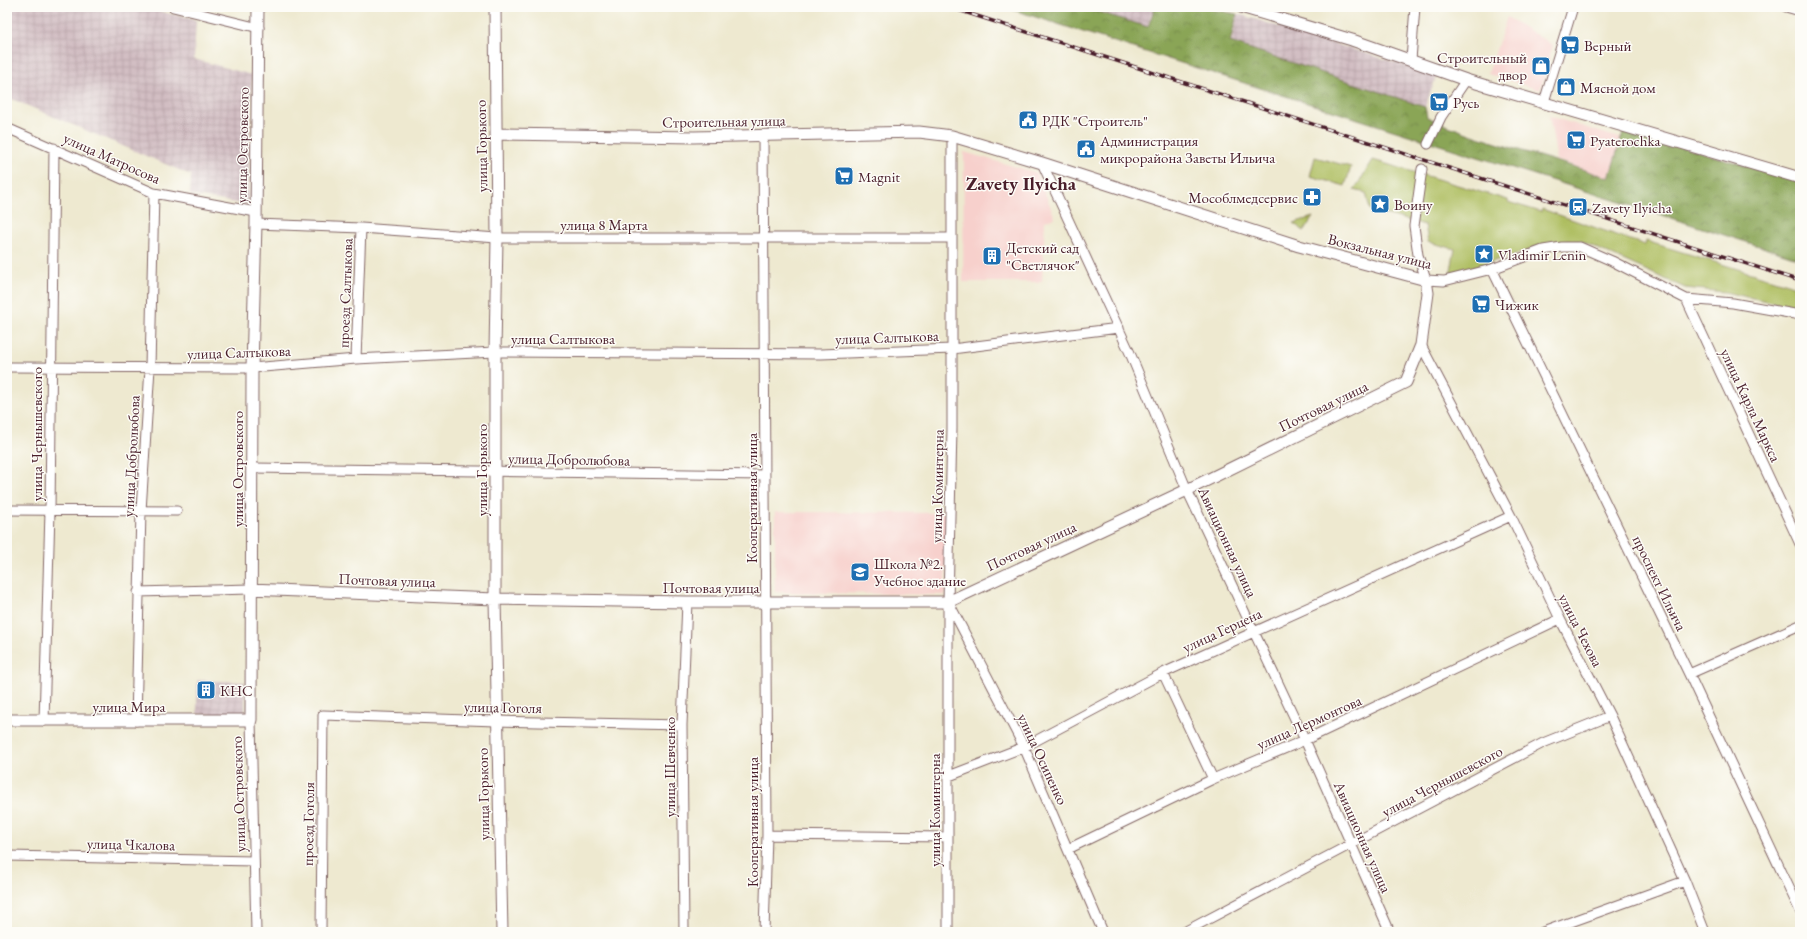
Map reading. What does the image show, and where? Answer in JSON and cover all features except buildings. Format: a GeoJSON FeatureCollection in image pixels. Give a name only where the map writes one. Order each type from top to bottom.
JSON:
{"type":"FeatureCollection","features":[{"type":"Feature","properties":{"kind":"street"},"geometry":{"type":"LineString","coordinates":[[173,7],[258,28]]}},
{"type":"Feature","properties":{"kind":"street","name":"улица Островского"},"geometry":{"type":"LineString","coordinates":[[256,932],[251,720],[250,589],[253,468],[252,368],[256,224],[258,7]]}},
{"type":"Feature","properties":{"kind":"street","name":"улица Горького"},"geometry":{"type":"LineString","coordinates":[[495,7],[497,134],[495,599],[496,722],[502,932]]}},
{"type":"Feature","properties":{"kind":"street"},"geometry":{"type":"LineString","coordinates":[[1241,7],[1411,60],[1466,80],[1800,178]]}},
{"type":"Feature","properties":{"kind":"street"},"geometry":{"type":"LineString","coordinates":[[1411,60],[1415,7]]}},
{"type":"Feature","properties":{"kind":"street"},"geometry":{"type":"LineString","coordinates":[[1544,102],[1573,7]]}},
{"type":"Feature","properties":{"kind":"street"},"geometry":{"type":"LineString","coordinates":[[1786,7],[1800,11]]}},
{"type":"Feature","properties":{"kind":"street"},"geometry":{"type":"LineString","coordinates":[[1428,144],[1441,117],[1466,80]]}},
{"type":"Feature","properties":{"kind":"street","name":"улица Матросова"},"geometry":{"type":"LineString","coordinates":[[7,128],[154,193],[256,212]]}},
{"type":"Feature","properties":{"kind":"street","name":"Строительная улица"},"geometry":{"type":"LineString","coordinates":[[497,134],[694,137],[919,132],[952,136]]}},
{"type":"Feature","properties":{"kind":"street","name":"Кооперативная улица"},"geometry":{"type":"LineString","coordinates":[[763,136],[762,239],[767,835],[764,932]]}},
{"type":"Feature","properties":{"kind":"street","name":"Вокзальная улица"},"geometry":{"type":"LineString","coordinates":[[952,136],[1042,163],[1293,244],[1426,280],[1444,280],[1492,269],[1543,250],[1562,247],[1580,247],[1686,300],[1733,302],[1800,315]]}},
{"type":"Feature","properties":{"kind":"street","name":"улица Коминтерна"},"geometry":{"type":"LineString","coordinates":[[948,932],[948,602],[952,429],[952,136]]}},
{"type":"Feature","properties":{"kind":"street","name":"улица Чернышевского"},"geometry":{"type":"LineString","coordinates":[[44,721],[50,511],[50,369],[54,148]]}},
{"type":"Feature","properties":{"kind":"street","name":"Авиационная улица"},"geometry":{"type":"LineString","coordinates":[[1042,163],[1118,328],[1187,490],[1305,740],[1390,932]]}},
{"type":"Feature","properties":{"kind":"street","name":"Почтовая улица"},"geometry":{"type":"LineString","coordinates":[[250,589],[495,599],[687,602],[948,602],[1187,490],[1406,382],[1421,345],[1428,293],[1426,280],[1418,255],[1414,226],[1422,169]]}},
{"type":"Feature","properties":{"kind":"street","name":"улица Добролюбова"},"geometry":{"type":"LineString","coordinates":[[136,721],[138,592],[141,511],[150,368],[154,193]]}},
{"type":"Feature","properties":{"kind":"street","name":"улица 8 Марта"},"geometry":{"type":"LineString","coordinates":[[256,224],[361,228],[497,238],[952,238]]}},
{"type":"Feature","properties":{"kind":"street","name":"проезд Салтыкова"},"geometry":{"type":"LineString","coordinates":[[356,359],[361,228]]}},
{"type":"Feature","properties":{"kind":"street","name":"проспект Ильича"},"geometry":{"type":"LineString","coordinates":[[1492,269],[1689,674],[1800,911]]}},
{"type":"Feature","properties":{"kind":"street","name":"улица Карла Маркса"},"geometry":{"type":"LineString","coordinates":[[1686,300],[1800,544]]}},
{"type":"Feature","properties":{"kind":"street","name":"улица Салтыкова"},"geometry":{"type":"LineString","coordinates":[[7,368],[252,368],[356,359],[495,352],[822,354],[952,349],[1118,328]]}},
{"type":"Feature","properties":{"kind":"street","name":"улица Чехова"},"geometry":{"type":"LineString","coordinates":[[1421,345],[1511,516],[1560,619],[1610,716],[1685,881],[1705,932]]}},
{"type":"Feature","properties":{"kind":"street","name":"улица Добролюбова"},"geometry":{"type":"LineString","coordinates":[[253,468],[764,475]]}},
{"type":"Feature","properties":{"kind":"street"},"geometry":{"type":"LineString","coordinates":[[7,510],[177,511]]}},
{"type":"Feature","properties":{"kind":"street","name":"улица Герцена"},"geometry":{"type":"LineString","coordinates":[[949,776],[1024,747],[1163,673],[1254,630],[1511,516]]}},
{"type":"Feature","properties":{"kind":"street"},"geometry":{"type":"LineString","coordinates":[[138,592],[250,589]]}},
{"type":"Feature","properties":{"kind":"street","name":"улица Шевченко"},"geometry":{"type":"LineString","coordinates":[[684,932],[682,725],[687,602]]}},
{"type":"Feature","properties":{"kind":"street","name":"улица Осипенко"},"geometry":{"type":"LineString","coordinates":[[948,602],[1024,747],[1103,932]]}},
{"type":"Feature","properties":{"kind":"street","name":"улица Лермонтова"},"geometry":{"type":"LineString","coordinates":[[1068,849],[1213,780],[1305,740],[1560,619]]}},
{"type":"Feature","properties":{"kind":"street"},"geometry":{"type":"LineString","coordinates":[[1689,674],[1800,625]]}},
{"type":"Feature","properties":{"kind":"street"},"geometry":{"type":"LineString","coordinates":[[1163,673],[1213,780]]}},
{"type":"Feature","properties":{"kind":"street","name":"улица Гоголя"},"geometry":{"type":"LineString","coordinates":[[323,715],[496,722],[682,725]]}},
{"type":"Feature","properties":{"kind":"street","name":"проезд Гоголя"},"geometry":{"type":"LineString","coordinates":[[321,932],[323,715]]}},
{"type":"Feature","properties":{"kind":"street","name":"улица Чернышевского"},"geometry":{"type":"LineString","coordinates":[[1184,932],[1543,743],[1610,716]]}},
{"type":"Feature","properties":{"kind":"street","name":"улица Мира"},"geometry":{"type":"LineString","coordinates":[[7,720],[251,720]]}},
{"type":"Feature","properties":{"kind":"street"},"geometry":{"type":"LineString","coordinates":[[767,835],[948,837]]}},
{"type":"Feature","properties":{"kind":"street","name":"улица Чкалова"},"geometry":{"type":"LineString","coordinates":[[7,856],[254,861]]}},
{"type":"Feature","properties":{"kind":"street"},"geometry":{"type":"LineString","coordinates":[[1543,932],[1685,881]]}},
{"type":"Feature","properties":{"kind":"shaded area"},"geometry":{"type":"Polygon","coordinates":[[[7,7],[142,7],[196,20],[194,59],[252,75],[248,205],[190,195],[191,175],[7,97],[7,7]]]}},
{"type":"Feature","properties":{"kind":"shaded area"},"geometry":{"type":"Polygon","coordinates":[[[1085,7],[1154,7],[1147,27],[1085,7]]]}},
{"type":"Feature","properties":{"kind":"shaded area"},"geometry":{"type":"Polygon","coordinates":[[[1238,14],[1437,75],[1425,107],[1231,42],[1238,14]]]}},
{"type":"Feature","properties":{"kind":"shaded area"},"geometry":{"type":"Polygon","coordinates":[[[1507,17],[1553,45],[1540,90],[1488,74],[1507,17]]]}},
{"type":"Feature","properties":{"kind":"shaded area"},"geometry":{"type":"Polygon","coordinates":[[[1549,116],[1622,139],[1609,178],[1557,160],[1549,116]]]}},
{"type":"Feature","properties":{"kind":"shaded area"},"geometry":{"type":"Polygon","coordinates":[[[964,152],[1037,173],[1055,218],[1045,221],[1042,282],[963,282],[964,152]]]}},
{"type":"Feature","properties":{"kind":"shaded area","name":"Школа №2. Учебное здание"},"geometry":{"type":"Polygon","coordinates":[[[775,512],[947,513],[945,595],[775,592],[775,512]]]}},
{"type":"Feature","properties":{"kind":"shaded area"},"geometry":{"type":"Polygon","coordinates":[[[197,680],[245,682],[245,715],[197,714],[197,680]]]}},
{"type":"Feature","properties":{"kind":"green space"},"geometry":{"type":"Polygon","coordinates":[[[1004,7],[1082,7],[1148,27],[1155,7],[1200,7],[1237,14],[1230,42],[1425,107],[1427,117],[1471,135],[1609,178],[1624,129],[1800,182],[1800,259],[1004,7]]]}},
{"type":"Feature","properties":{"kind":"green space"},"geometry":{"type":"Polygon","coordinates":[[[1315,157],[1351,167],[1345,186],[1310,176],[1315,157]]]}},
{"type":"Feature","properties":{"kind":"green space"},"geometry":{"type":"Polygon","coordinates":[[[1373,160],[1508,200],[1508,202],[1541,212],[1542,209],[1645,245],[1646,241],[1800,288],[1800,308],[1724,292],[1685,288],[1581,241],[1558,241],[1450,275],[1455,249],[1428,242],[1425,225],[1370,210],[1366,193],[1354,190],[1373,160]]]}},
{"type":"Feature","properties":{"kind":"green space"},"geometry":{"type":"Polygon","coordinates":[[[1313,217],[1304,231],[1293,223],[1313,217]]]}},
{"type":"Feature","properties":{"kind":"railway"},"geometry":{"type":"LineString","coordinates":[[949,7],[1800,281]]}},
{"type":"Feature","properties":{"kind":"place","name":"Верный"},"geometry":{"type":"Point","coordinates":[1570,45]}},
{"type":"Feature","properties":{"kind":"place","name":"Строительный двор"},"geometry":{"type":"Point","coordinates":[1541,66]}},
{"type":"Feature","properties":{"kind":"place","name":"Мясной дом"},"geometry":{"type":"Point","coordinates":[1566,87]}},
{"type":"Feature","properties":{"kind":"place","name":"Русь"},"geometry":{"type":"Point","coordinates":[1439,102]}},
{"type":"Feature","properties":{"kind":"place","name":"РДК \"Строитель\""},"geometry":{"type":"Point","coordinates":[1028,120]}},
{"type":"Feature","properties":{"kind":"place","name":"Pyaterochka"},"geometry":{"type":"Point","coordinates":[1576,140]}},
{"type":"Feature","properties":{"kind":"place","name":"Администрация микрорайона Заветы Ильича"},"geometry":{"type":"Point","coordinates":[1086,149]}},
{"type":"Feature","properties":{"kind":"place","name":"Magnit"},"geometry":{"type":"Point","coordinates":[844,176]}},
{"type":"Feature","properties":{"kind":"place","name":"Мособлмедсервис"},"geometry":{"type":"Point","coordinates":[1312,197]}},
{"type":"Feature","properties":{"kind":"place","name":"Воину"},"geometry":{"type":"Point","coordinates":[1380,204]}},
{"type":"Feature","properties":{"kind":"place","name":"Zavety Ilyicha"},"geometry":{"type":"Point","coordinates":[1578,207]}},
{"type":"Feature","properties":{"kind":"place","name":"Vladimir Lenin"},"geometry":{"type":"Point","coordinates":[1484,254]}},
{"type":"Feature","properties":{"kind":"place","name":"Детский сад \"Светлячок\""},"geometry":{"type":"Point","coordinates":[992,256]}},
{"type":"Feature","properties":{"kind":"place","name":"Чижик"},"geometry":{"type":"Point","coordinates":[1481,304]}},
{"type":"Feature","properties":{"kind":"place","name":"Школа №2. Учебное здание"},"geometry":{"type":"Point","coordinates":[860,572]}},
{"type":"Feature","properties":{"kind":"place","name":"КНС"},"geometry":{"type":"Point","coordinates":[206,690]}},
{"type":"Feature","properties":{"kind":"district","name":"Zavety Ilyicha"},"geometry":{"type":"Point","coordinates":[1021,183]}}]}
